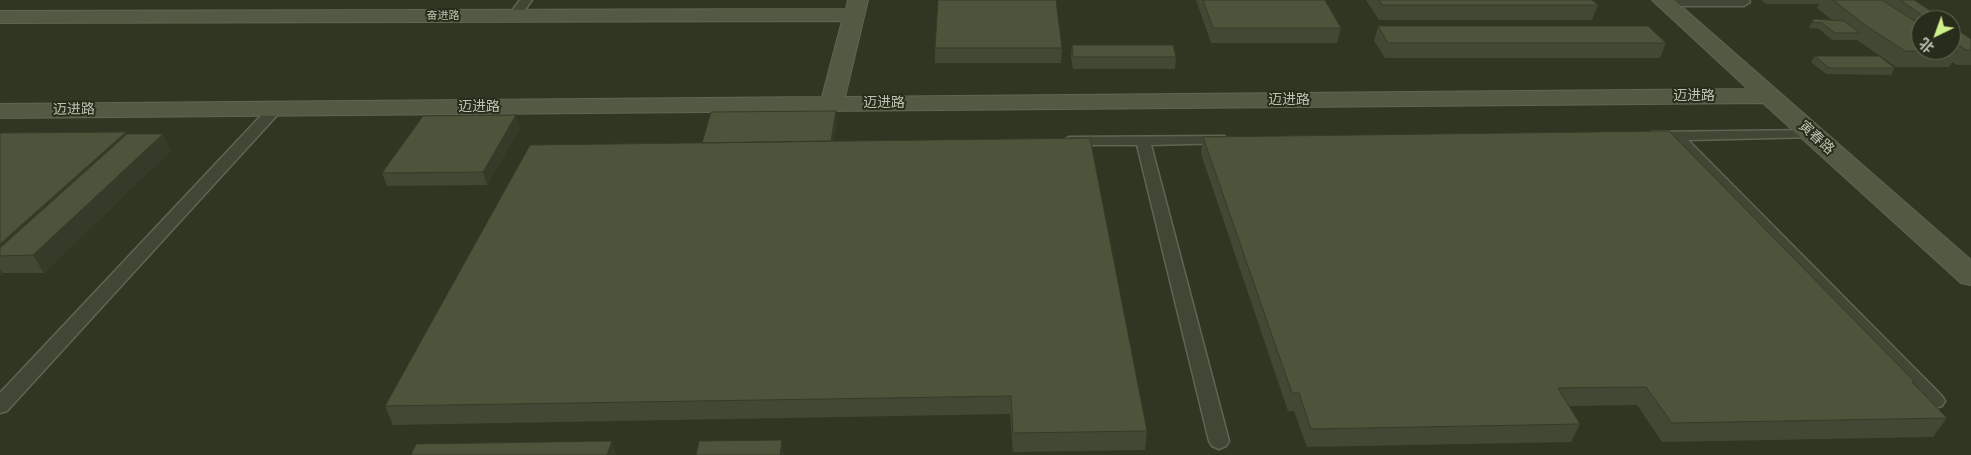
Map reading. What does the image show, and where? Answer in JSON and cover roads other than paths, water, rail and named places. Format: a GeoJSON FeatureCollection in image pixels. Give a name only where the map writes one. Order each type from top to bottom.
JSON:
{"type":"FeatureCollection","features":[{"type":"Feature","properties":{"kind":"street"},"geometry":{"type":"LineString","coordinates":[[0,37],[59,0]]}},
{"type":"Feature","properties":{"kind":"street","name":"寅春路"},"geometry":{"type":"LineString","coordinates":[[1663,1],[1971,276]]}},
{"type":"Feature","properties":{"kind":"street","name":"奋进路"},"geometry":{"type":"LineString","coordinates":[[0,18],[520,8],[856,8]]}},
{"type":"Feature","properties":{"kind":"street"},"geometry":{"type":"LineString","coordinates":[[832,104],[856,8]]}},
{"type":"Feature","properties":{"kind":"street","name":"迈进路"},"geometry":{"type":"LineString","coordinates":[[0,111],[1768,96]]}},
{"type":"Feature","properties":{"kind":"lane"},"geometry":{"type":"LineString","coordinates":[[1663,1],[1744,2]]}},
{"type":"Feature","properties":{"kind":"lane"},"geometry":{"type":"LineString","coordinates":[[0,406],[275,109]]}},
{"type":"Feature","properties":{"kind":"lane"},"geometry":{"type":"LineString","coordinates":[[1636,136],[1811,134]]}},
{"type":"Feature","properties":{"kind":"lane"},"geometry":{"type":"LineString","coordinates":[[1676,136],[1935,401]]}},
{"type":"Feature","properties":{"kind":"lane"},"geometry":{"type":"LineString","coordinates":[[1144,140],[1219,441]]}},
{"type":"Feature","properties":{"kind":"lane"},"geometry":{"type":"LineString","coordinates":[[1054,141],[1242,140]]}}]}
